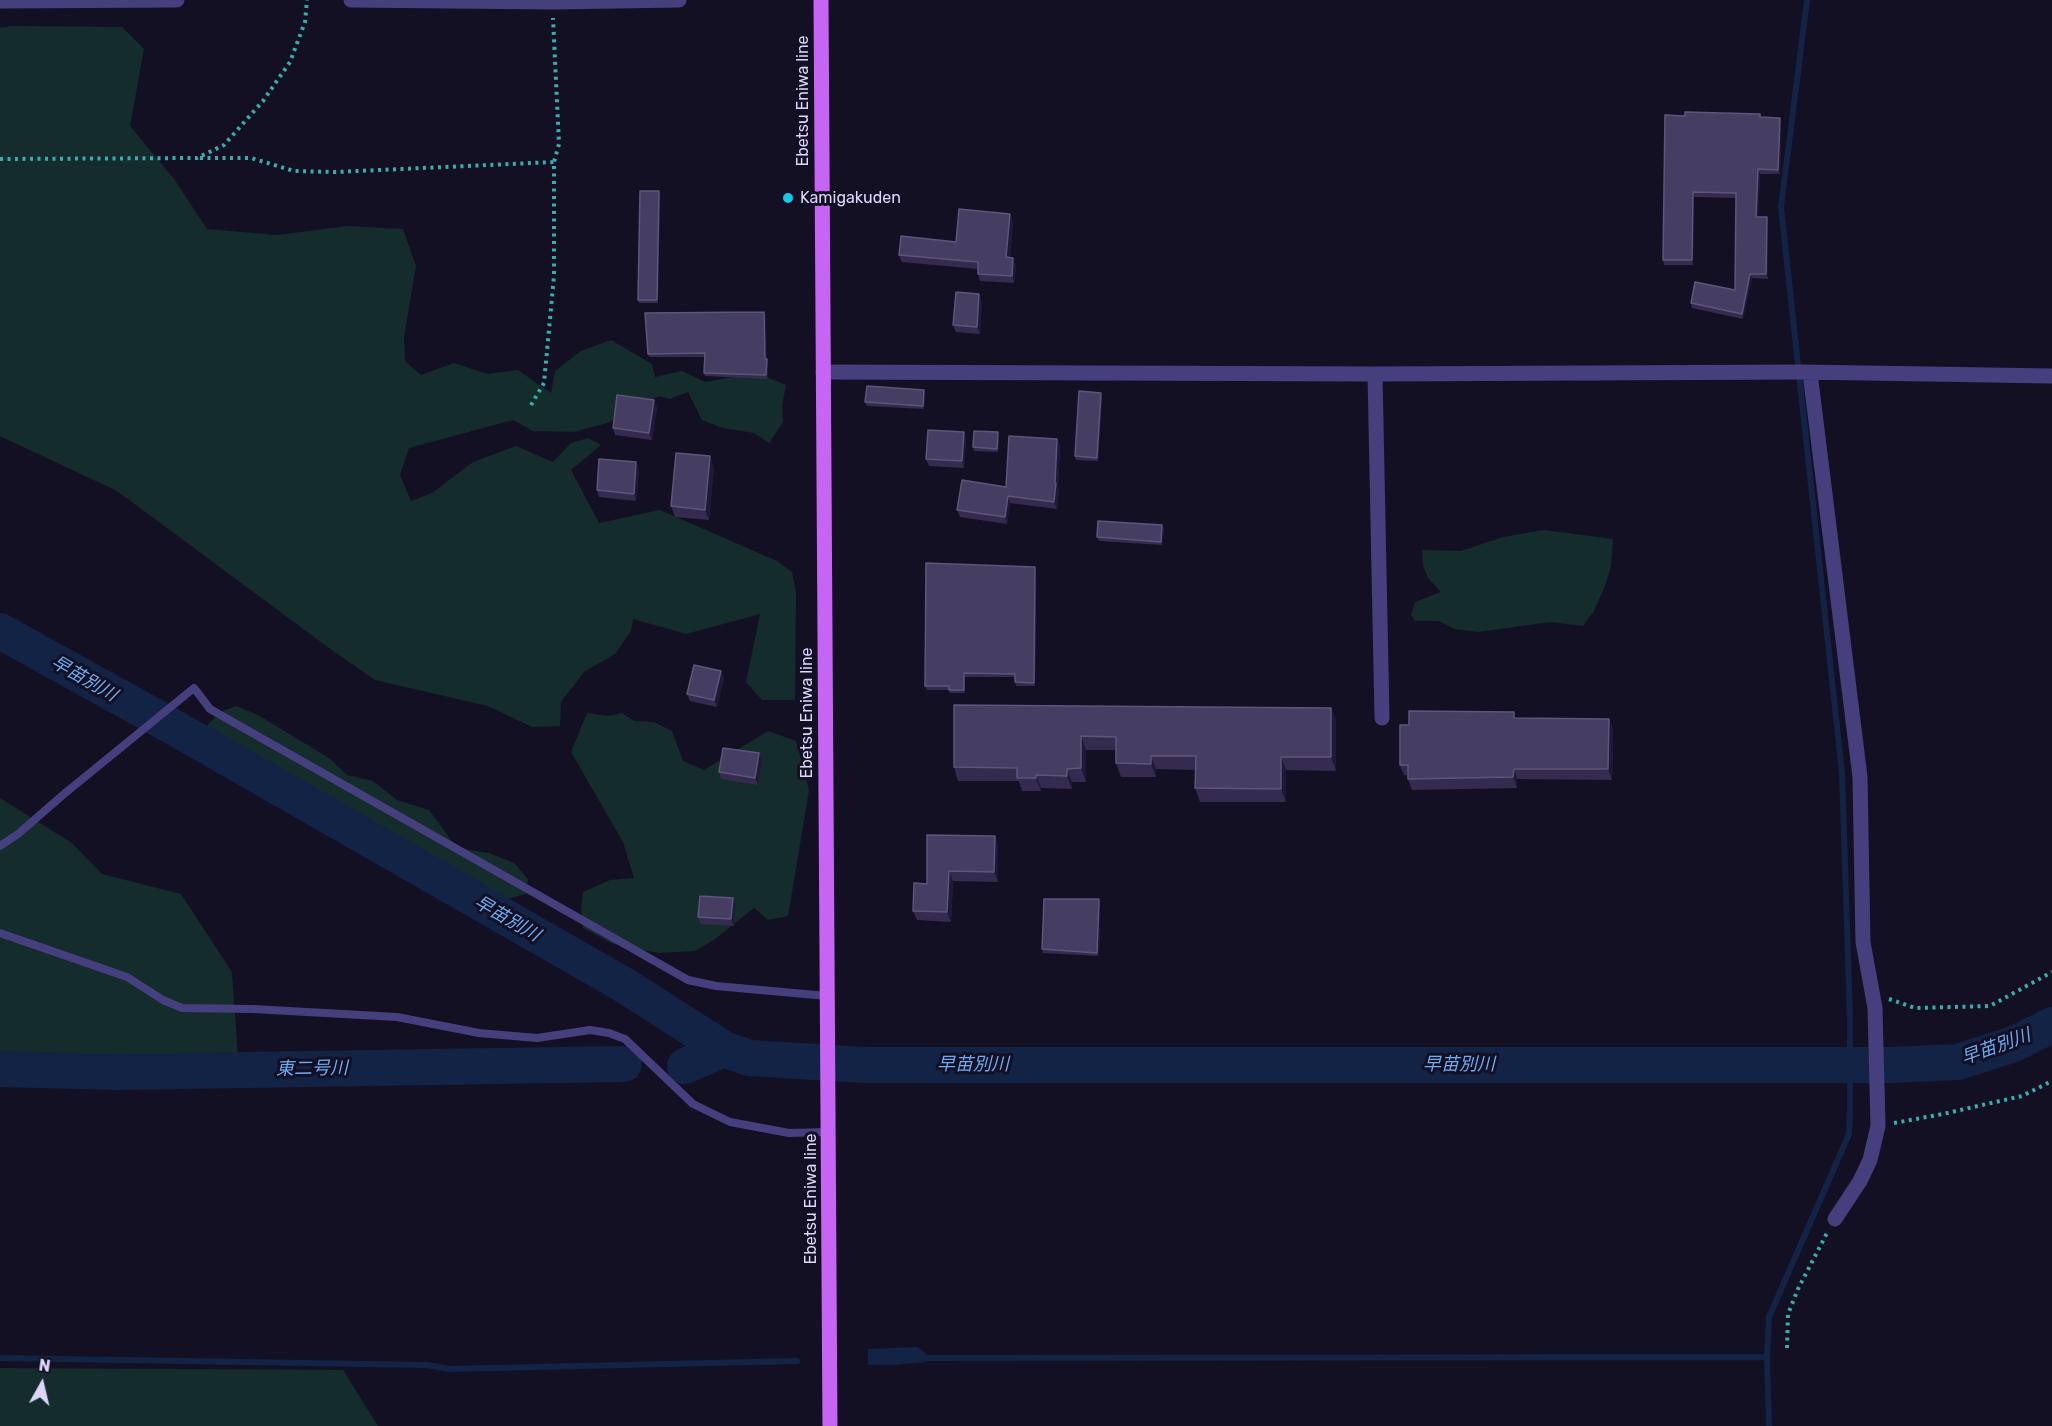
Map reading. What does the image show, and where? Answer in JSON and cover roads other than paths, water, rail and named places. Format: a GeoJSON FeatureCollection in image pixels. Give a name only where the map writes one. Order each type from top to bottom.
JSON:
{"type":"FeatureCollection","features":[{"type":"Feature","properties":{"kind":"main road","name":"Ebetsu Eniwa line"},"geometry":{"type":"LineString","coordinates":[[821,0],[830,1426]]}},
{"type":"Feature","properties":{"kind":"street"},"geometry":{"type":"LineString","coordinates":[[0,1],[177,0]]}},
{"type":"Feature","properties":{"kind":"street"},"geometry":{"type":"LineString","coordinates":[[351,0],[552,2],[679,0]]}},
{"type":"Feature","properties":{"kind":"street"},"geometry":{"type":"LineString","coordinates":[[823,372],[1802,373],[2052,376]]}},
{"type":"Feature","properties":{"kind":"street"},"geometry":{"type":"LineString","coordinates":[[1802,373],[1860,777],[1863,942],[1873,1001],[1878,1121],[1870,1160],[1835,1219]]}},
{"type":"Feature","properties":{"kind":"street"},"geometry":{"type":"LineString","coordinates":[[1375,374],[1382,718]]}},
{"type":"Feature","properties":{"kind":"lane"},"geometry":{"type":"LineString","coordinates":[[0,846],[18,834],[194,688],[210,709],[688,980],[716,986],[827,996]]}},
{"type":"Feature","properties":{"kind":"lane"},"geometry":{"type":"LineString","coordinates":[[0,933],[127,978],[163,1000],[182,1008],[253,1009],[397,1017],[479,1033],[537,1038],[590,1030],[609,1033],[625,1039],[693,1104],[730,1122],[789,1132],[828,1132]]}},
{"type":"Feature","properties":{"kind":"water"},"geometry":{"type":"Polygon","coordinates":[[[918,1347],[926,1354],[925,1362],[894,1365],[789,1364],[790,1360],[869,1349],[918,1347]]]}},
{"type":"Feature","properties":{"kind":"waterway"},"geometry":{"type":"LineString","coordinates":[[1769,1426],[1767,1357],[1769,1317],[1849,1134],[1850,1114],[1850,1017],[1842,773],[1781,207],[1807,0]]}},
{"type":"Feature","properties":{"kind":"waterway","name":"早苗別川"},"geometry":{"type":"LineString","coordinates":[[0,631],[168,724],[624,985],[724,1049],[749,1058],[865,1065],[1890,1065],[1958,1062],[2014,1044],[2052,1025]]}},
{"type":"Feature","properties":{"kind":"waterway","name":"東二号川"},"geometry":{"type":"LineString","coordinates":[[685,1066],[724,1049]]}},
{"type":"Feature","properties":{"kind":"waterway","name":"東二号川"},"geometry":{"type":"LineString","coordinates":[[0,1069],[118,1072],[624,1064]]}},
{"type":"Feature","properties":{"kind":"waterway"},"geometry":{"type":"LineString","coordinates":[[918,1356],[925,1358],[1767,1357]]}},
{"type":"Feature","properties":{"kind":"waterway"},"geometry":{"type":"LineString","coordinates":[[0,1358],[427,1365],[449,1369],[797,1361]]}},
{"type":"Feature","properties":{"kind":"place","name":"Kamigakuden"},"geometry":{"type":"Point","coordinates":[788,198]}}]}
